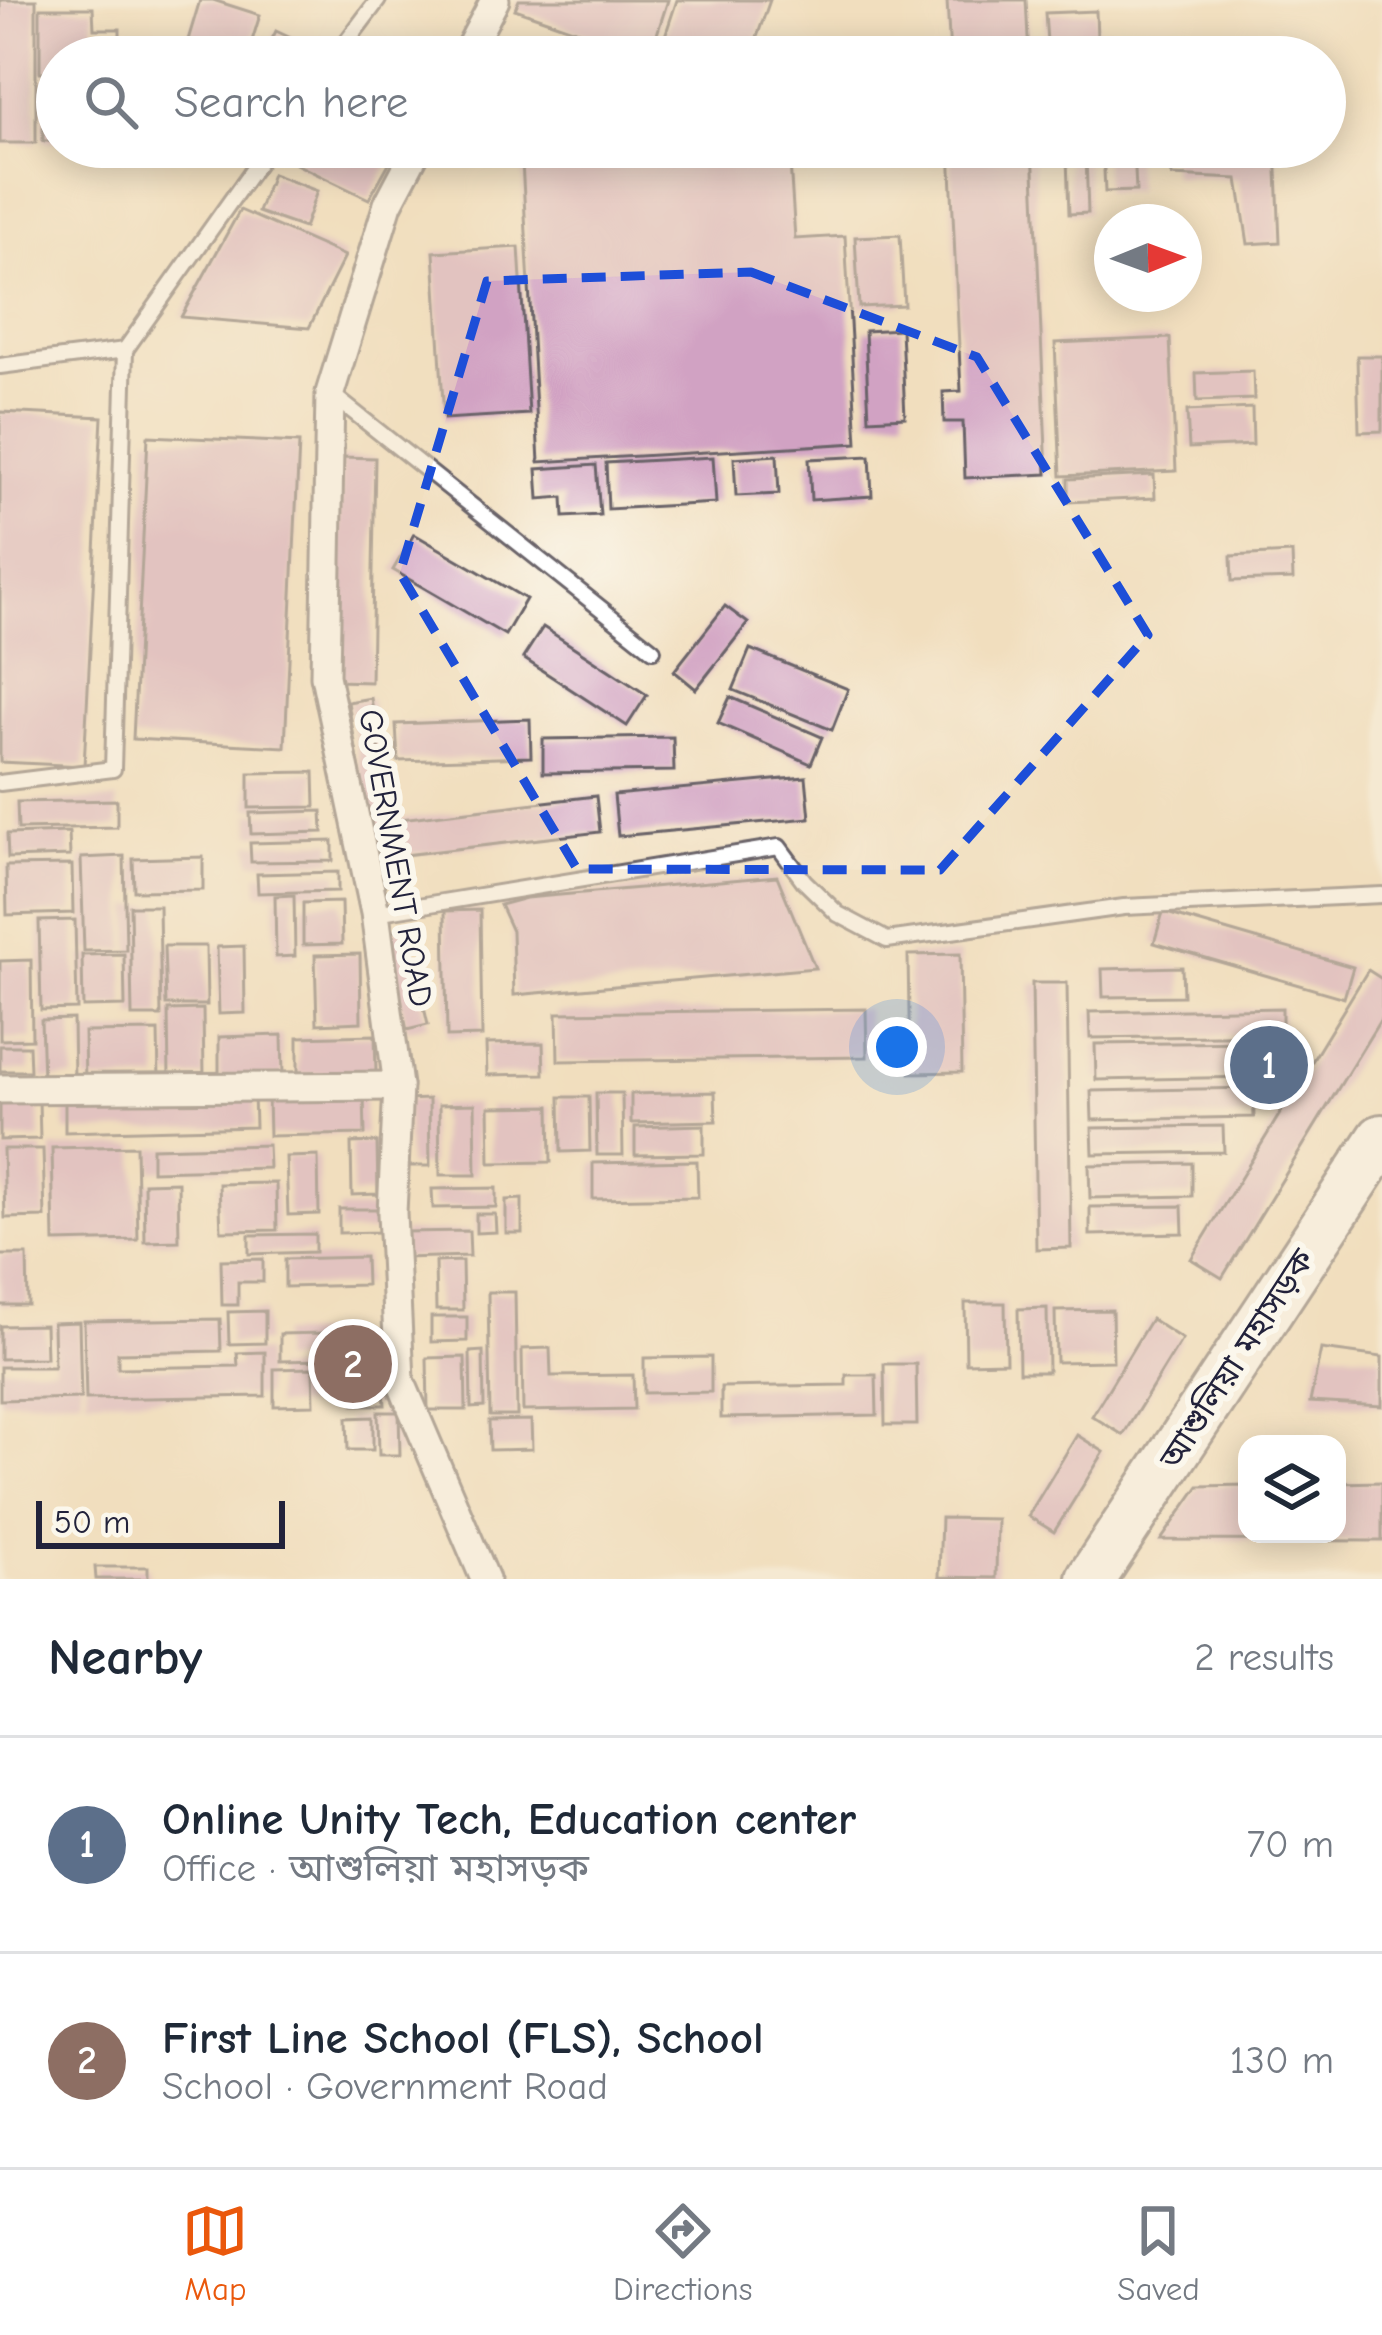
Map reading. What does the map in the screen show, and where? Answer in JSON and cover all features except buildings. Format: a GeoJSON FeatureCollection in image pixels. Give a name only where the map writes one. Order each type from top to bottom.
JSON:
{"type":"FeatureCollection","features":[{"type":"Feature","properties":{"kind":"highway","name":"আশুলিয়া মহাসড়ক"},"geometry":{"type":"LineString","coordinates":[[1091,1579],[1382,1139]]}},
{"type":"Feature","properties":{"kind":"street"},"geometry":{"type":"LineString","coordinates":[[476,36],[495,0]]}},
{"type":"Feature","properties":{"kind":"street","name":"GOVERNMENT ROAD"},"geometry":{"type":"LineString","coordinates":[[407,168],[388,203],[330,394],[325,676],[375,913],[398,1087],[392,1214],[400,1380],[485,1579]]}},
{"type":"Feature","properties":{"kind":"street"},"geometry":{"type":"LineString","coordinates":[[0,1089],[398,1087]]}},
{"type":"Feature","properties":{"kind":"lane"},"geometry":{"type":"LineString","coordinates":[[351,36],[378,0]]}},
{"type":"Feature","properties":{"kind":"lane"},"geometry":{"type":"LineString","coordinates":[[0,783],[112,769],[124,350],[254,168]]}},
{"type":"Feature","properties":{"kind":"lane"},"geometry":{"type":"LineString","coordinates":[[0,366],[124,350]]}},
{"type":"Feature","properties":{"kind":"lane"},"geometry":{"type":"LineString","coordinates":[[330,394],[653,650]]}},
{"type":"Feature","properties":{"kind":"lane"},"geometry":{"type":"LineString","coordinates":[[375,913],[779,847],[804,881],[838,914],[887,940],[1124,907],[1382,895]]}},
{"type":"Feature","properties":{"kind":"highlighted area"},"geometry":{"type":"Polygon","coordinates":[[[751,272],[977,357],[1148,635],[940,870],[577,869],[400,573],[487,281],[751,272]]]}},
{"type":"Feature","properties":{"kind":"place","name":"Online Unity Tech, Education center"},"geometry":{"type":"Point","coordinates":[1269,1065]}},
{"type":"Feature","properties":{"kind":"place","name":"First Line School (FLS), School"},"geometry":{"type":"Point","coordinates":[353,1364]}}]}
